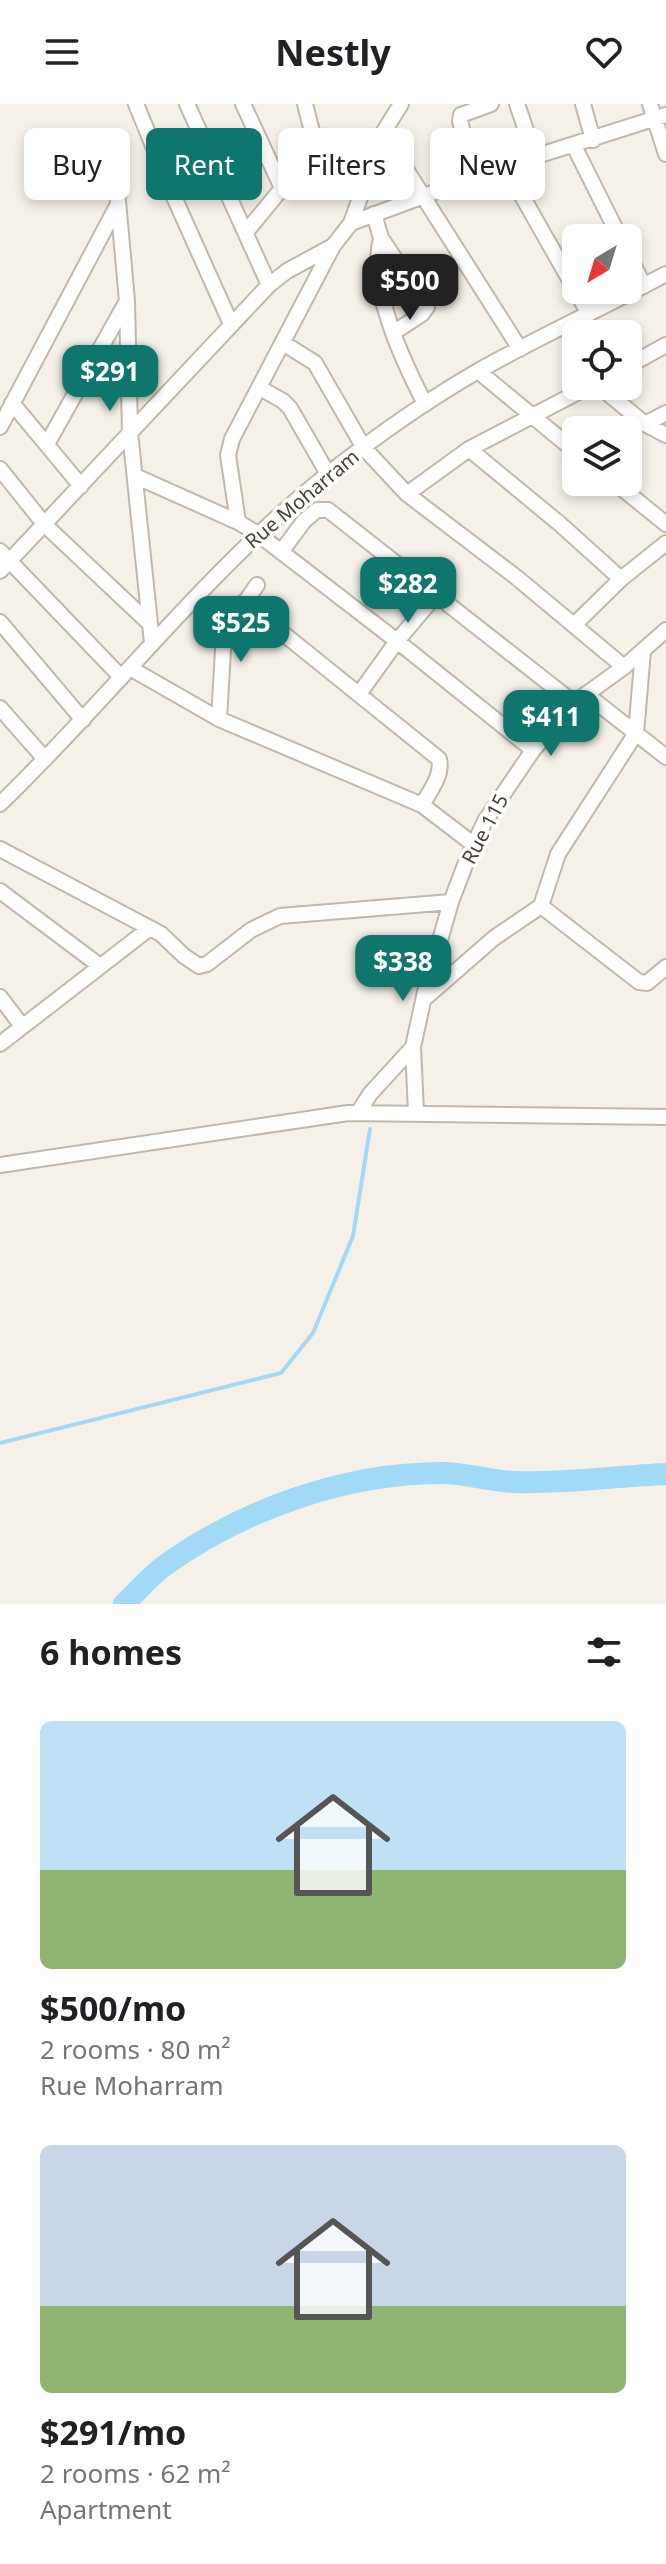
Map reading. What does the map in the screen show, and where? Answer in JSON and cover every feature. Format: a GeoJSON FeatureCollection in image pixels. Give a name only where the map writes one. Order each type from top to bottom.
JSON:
{"type":"FeatureCollection","features":[{"type":"Feature","properties":{"kind":"street"},"geometry":{"type":"LineString","coordinates":[[136,104],[231,324]]}},
{"type":"Feature","properties":{"kind":"street"},"geometry":{"type":"LineString","coordinates":[[187,104],[269,285]]}},
{"type":"Feature","properties":{"kind":"street"},"geometry":{"type":"LineString","coordinates":[[243,104],[278,179]]}},
{"type":"Feature","properties":{"kind":"street"},"geometry":{"type":"LineString","coordinates":[[305,104],[311,128]]}},
{"type":"Feature","properties":{"kind":"street"},"geometry":{"type":"LineString","coordinates":[[386,128],[401,104]]}},
{"type":"Feature","properties":{"kind":"street"},"geometry":{"type":"LineString","coordinates":[[462,128],[461,115],[491,104]]}},
{"type":"Feature","properties":{"kind":"street"},"geometry":{"type":"LineString","coordinates":[[517,104],[525,128]]}},
{"type":"Feature","properties":{"kind":"street"},"geometry":{"type":"LineString","coordinates":[[583,104],[593,140]]}},
{"type":"Feature","properties":{"kind":"street"},"geometry":{"type":"LineString","coordinates":[[545,154],[593,140],[657,112],[666,154]]}},
{"type":"Feature","properties":{"kind":"street"},"geometry":{"type":"LineString","coordinates":[[574,146],[613,224]]}},
{"type":"Feature","properties":{"kind":"street"},"geometry":{"type":"LineString","coordinates":[[414,181],[520,349]]}},
{"type":"Feature","properties":{"kind":"street"},"geometry":{"type":"LineString","coordinates":[[246,232],[278,193]]}},
{"type":"Feature","properties":{"kind":"street"},"geometry":{"type":"LineString","coordinates":[[351,223],[430,194]]}},
{"type":"Feature","properties":{"kind":"street"},"geometry":{"type":"LineString","coordinates":[[117,200],[127,301],[130,432],[152,643]]}},
{"type":"Feature","properties":{"kind":"street"},"geometry":{"type":"LineString","coordinates":[[238,522],[228,451],[232,439],[333,246],[351,223],[359,200]]}},
{"type":"Feature","properties":{"kind":"street"},"geometry":{"type":"LineString","coordinates":[[524,200],[589,314]]}},
{"type":"Feature","properties":{"kind":"street"},"geometry":{"type":"LineString","coordinates":[[0,427],[117,206]]}},
{"type":"Feature","properties":{"kind":"street"},"geometry":{"type":"LineString","coordinates":[[374,214],[381,238],[427,307],[422,314],[393,333]]}},
{"type":"Feature","properties":{"kind":"street"},"geometry":{"type":"LineString","coordinates":[[381,238],[377,265],[393,333],[425,404]]}},
{"type":"Feature","properties":{"kind":"street"},"geometry":{"type":"LineString","coordinates":[[333,246],[297,265],[269,285],[45,525],[3,561],[125,672],[219,719],[422,805],[473,844]]}},
{"type":"Feature","properties":{"kind":"street","name":"Rue Moharram"},"geometry":{"type":"LineString","coordinates":[[2,799],[83,720],[152,643],[258,534],[328,474],[425,404],[478,371],[666,274]]}},
{"type":"Feature","properties":{"kind":"street"},"geometry":{"type":"LineString","coordinates":[[642,282],[644,286]]}},
{"type":"Feature","properties":{"kind":"street"},"geometry":{"type":"LineString","coordinates":[[47,444],[127,301]]}},
{"type":"Feature","properties":{"kind":"street"},"geometry":{"type":"LineString","coordinates":[[283,343],[315,363],[364,448],[407,494],[624,667]]}},
{"type":"Feature","properties":{"kind":"street"},"geometry":{"type":"LineString","coordinates":[[642,358],[666,345]]}},
{"type":"Feature","properties":{"kind":"street"},"geometry":{"type":"LineString","coordinates":[[478,371],[562,441]]}},
{"type":"Feature","properties":{"kind":"street"},"geometry":{"type":"LineString","coordinates":[[260,388],[290,408],[328,474]]}},
{"type":"Feature","properties":{"kind":"street"},"geometry":{"type":"LineString","coordinates":[[407,494],[469,449],[564,400]]}},
{"type":"Feature","properties":{"kind":"street"},"geometry":{"type":"LineString","coordinates":[[616,400],[645,424],[666,435]]}},
{"type":"Feature","properties":{"kind":"street"},"geometry":{"type":"LineString","coordinates":[[12,403],[81,486]]}},
{"type":"Feature","properties":{"kind":"street"},"geometry":{"type":"LineString","coordinates":[[645,424],[666,413]]}},
{"type":"Feature","properties":{"kind":"street"},"geometry":{"type":"LineString","coordinates":[[469,449],[621,579]]}},
{"type":"Feature","properties":{"kind":"street"},"geometry":{"type":"LineString","coordinates":[[0,469],[45,525],[150,624]]}},
{"type":"Feature","properties":{"kind":"street"},"geometry":{"type":"LineString","coordinates":[[135,476],[258,534],[533,750]]}},
{"type":"Feature","properties":{"kind":"street"},"geometry":{"type":"LineString","coordinates":[[631,496],[666,524]]}},
{"type":"Feature","properties":{"kind":"street"},"geometry":{"type":"LineString","coordinates":[[281,552],[304,521],[317,510],[328,510],[436,595],[666,757]]}},
{"type":"Feature","properties":{"kind":"street"},"geometry":{"type":"LineString","coordinates":[[574,625],[621,579],[666,543]]}},
{"type":"Feature","properties":{"kind":"street"},"geometry":{"type":"LineString","coordinates":[[219,719],[224,633],[257,585]]}},
{"type":"Feature","properties":{"kind":"street"},"geometry":{"type":"LineString","coordinates":[[359,694],[397,641],[436,595]]}},
{"type":"Feature","properties":{"kind":"street"},"geometry":{"type":"LineString","coordinates":[[244,602],[439,759],[441,767],[422,805]]}},
{"type":"Feature","properties":{"kind":"street"},"geometry":{"type":"LineString","coordinates":[[0,622],[83,720]]}},
{"type":"Feature","properties":{"kind":"street","name":"Rue 115"},"geometry":{"type":"LineString","coordinates":[[413,1047],[451,902],[473,844],[493,808],[533,750],[580,699],[624,667],[666,630]]}},
{"type":"Feature","properties":{"kind":"street"},"geometry":{"type":"LineString","coordinates":[[424,999],[494,938],[541,906],[558,854],[636,733],[643,651]]}},
{"type":"Feature","properties":{"kind":"street"},"geometry":{"type":"LineString","coordinates":[[0,708],[45,759]]}},
{"type":"Feature","properties":{"kind":"street"},"geometry":{"type":"LineString","coordinates":[[0,849],[161,934],[192,963],[203,966],[251,930],[280,916],[451,902]]}},
{"type":"Feature","properties":{"kind":"street"},"geometry":{"type":"LineString","coordinates":[[0,891],[100,966]]}},
{"type":"Feature","properties":{"kind":"street"},"geometry":{"type":"LineString","coordinates":[[541,906],[639,982],[647,983],[666,967]]}},
{"type":"Feature","properties":{"kind":"street"},"geometry":{"type":"LineString","coordinates":[[0,1044],[150,928]]}},
{"type":"Feature","properties":{"kind":"street"},"geometry":{"type":"LineString","coordinates":[[0,997],[22,1026]]}},
{"type":"Feature","properties":{"kind":"street"},"geometry":{"type":"LineString","coordinates":[[413,1047],[416,1112]]}},
{"type":"Feature","properties":{"kind":"street"},"geometry":{"type":"LineString","coordinates":[[358,1113],[370,1094],[413,1047]]}},
{"type":"Feature","properties":{"kind":"street"},"geometry":{"type":"LineString","coordinates":[[0,1165],[358,1113],[666,1117]]}},
{"type":"Feature","properties":{"kind":"waterway"},"geometry":{"type":"LineString","coordinates":[[0,1443],[281,1373],[313,1333],[353,1236],[370,1129]]}},
{"type":"Feature","properties":{"kind":"waterway"},"geometry":{"type":"LineString","coordinates":[[124,1604],[164,1566],[194,1546],[260,1512],[332,1488],[368,1480],[442,1473],[533,1482],[666,1474]]}}]}
